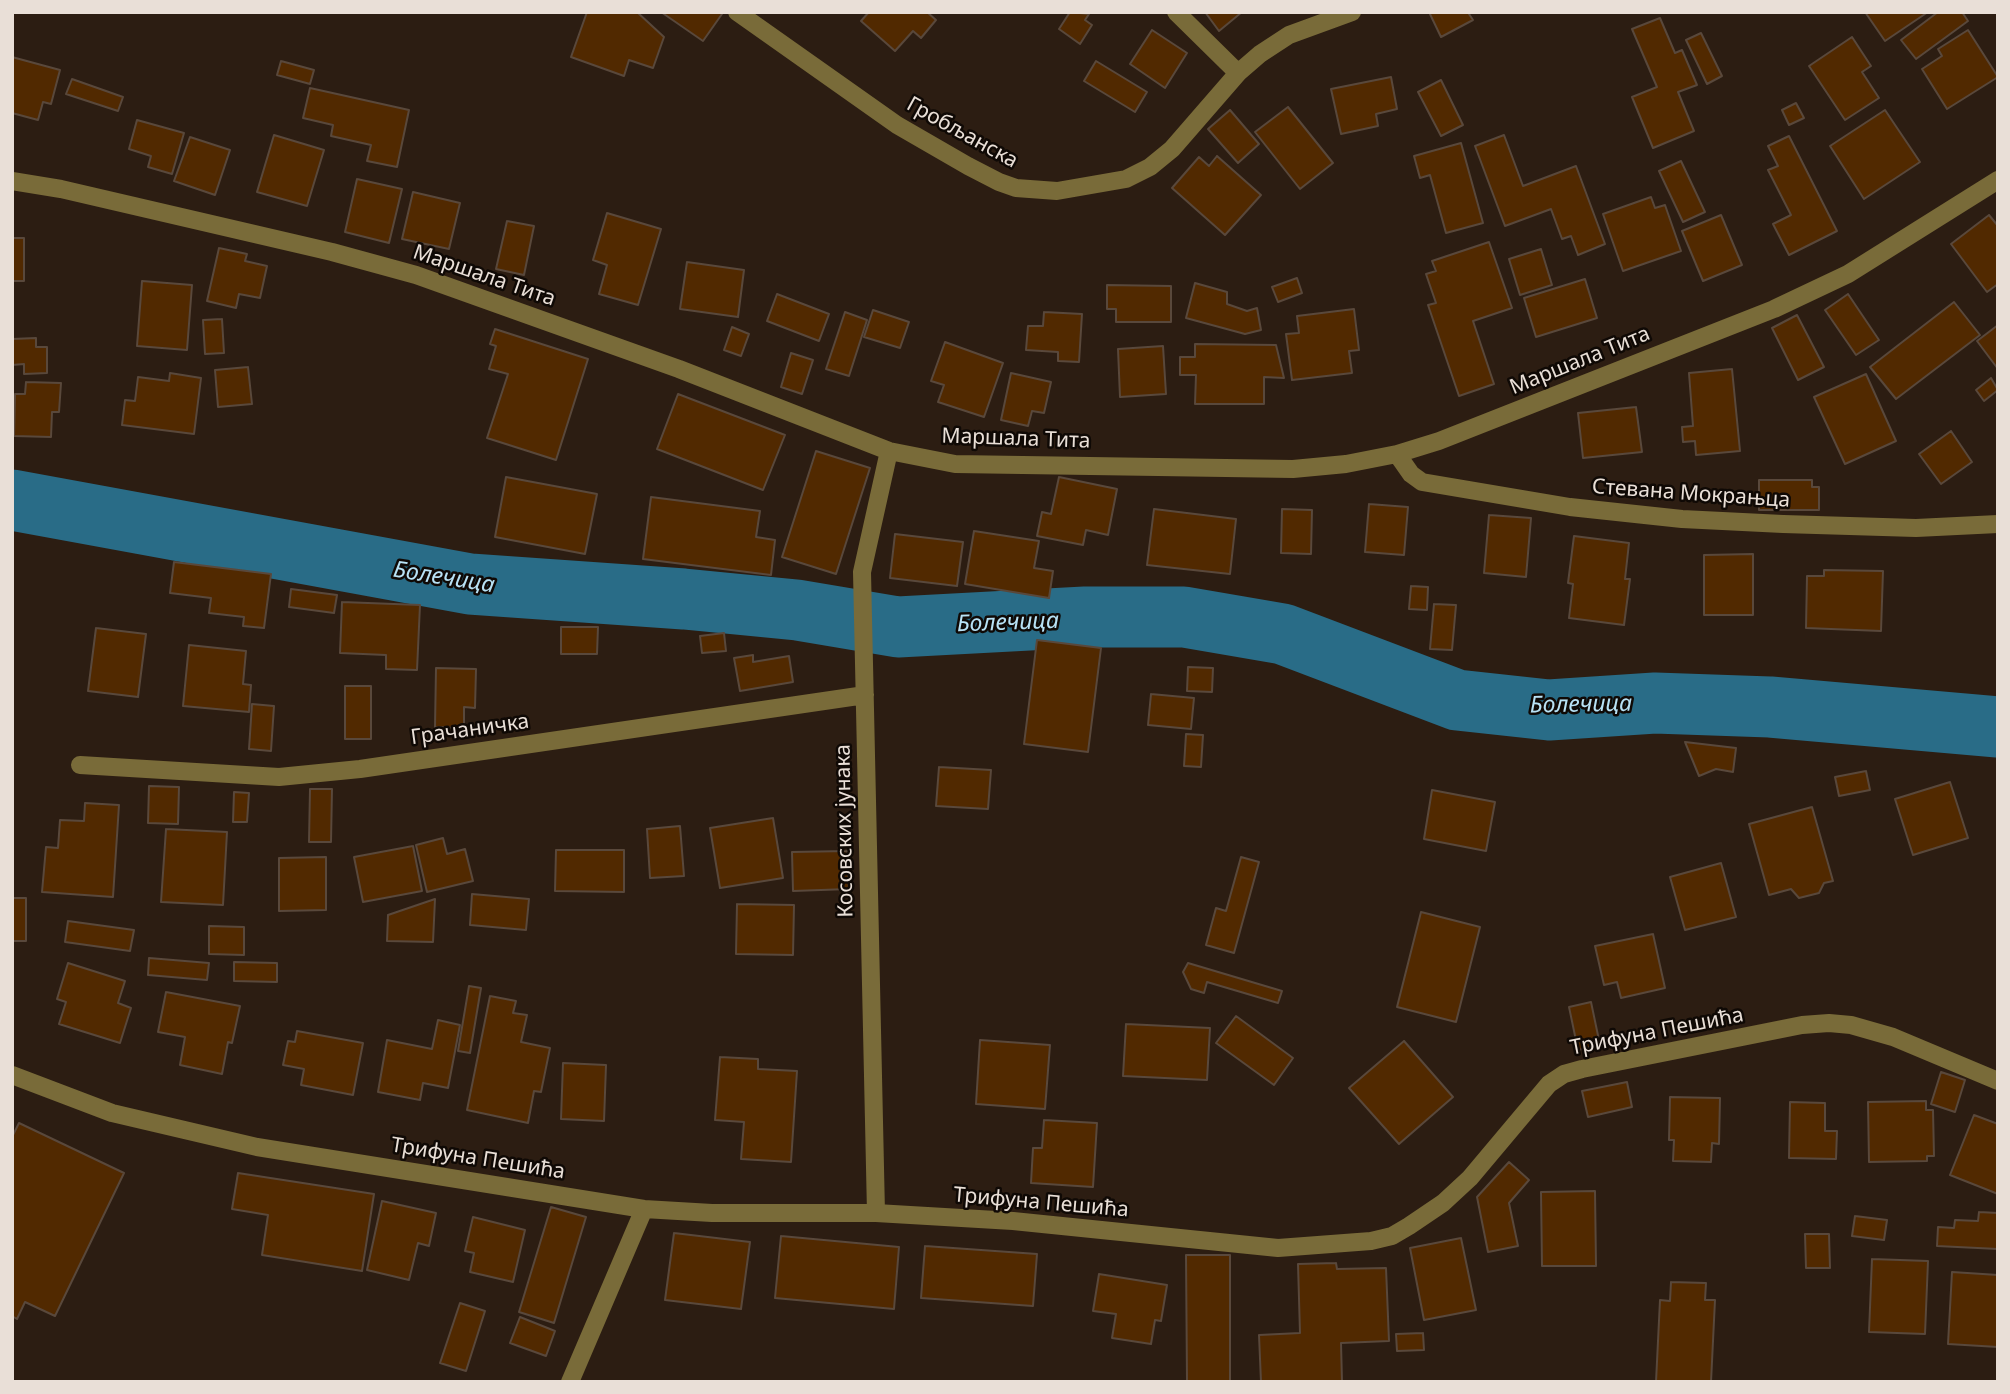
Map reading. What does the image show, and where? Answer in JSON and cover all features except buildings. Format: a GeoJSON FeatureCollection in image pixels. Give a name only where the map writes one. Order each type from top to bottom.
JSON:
{"type":"FeatureCollection","features":[{"type":"Feature","properties":{"kind":"street","name":"Гробљанска"},"geometry":{"type":"LineString","coordinates":[[737,12],[897,125],[968,166],[1016,188],[1057,191],[1126,179],[1150,167],[1172,149],[1238,73],[1289,35],[1352,12]]}},
{"type":"Feature","properties":{"kind":"street"},"geometry":{"type":"LineString","coordinates":[[1176,12],[1238,73]]}},
{"type":"Feature","properties":{"kind":"street","name":"Маршала Тита"},"geometry":{"type":"LineString","coordinates":[[12,181],[61,189],[332,252],[416,275],[667,365],[889,451],[968,464],[1280,469],[1346,464],[1397,454],[1438,441],[1774,309],[1848,274],[1998,180]]}},
{"type":"Feature","properties":{"kind":"street","name":"Косовских јунака"},"geometry":{"type":"LineString","coordinates":[[876,1213],[862,572],[889,451]]}},
{"type":"Feature","properties":{"kind":"street","name":"Стевана Мокрањца"},"geometry":{"type":"LineString","coordinates":[[1397,454],[1411,474],[1422,482],[1570,507],[1682,519],[1783,524],[1916,528],[1998,524]]}},
{"type":"Feature","properties":{"kind":"street","name":"Грачаничка"},"geometry":{"type":"LineString","coordinates":[[80,765],[279,777],[360,769],[865,695]]}},
{"type":"Feature","properties":{"kind":"street","name":"Трифуна Пешића"},"geometry":{"type":"LineString","coordinates":[[12,1075],[112,1113],[230,1141],[644,1209],[712,1213],[876,1213],[1013,1221],[1278,1248],[1349,1244],[1392,1236],[1443,1203],[1470,1178],[1549,1084],[1564,1074],[1582,1069],[1802,1025],[1829,1023],[1851,1025],[1893,1037],[1998,1081]]}},
{"type":"Feature","properties":{"kind":"street"},"geometry":{"type":"LineString","coordinates":[[570,1382],[644,1209]]}},
{"type":"Feature","properties":{"kind":"waterway","name":"Болечица"},"geometry":{"type":"LineString","coordinates":[[12,500],[470,584],[797,610],[898,627],[1085,617],[1184,617],[1283,634],[1457,700],[1549,710],[1655,703],[1770,707],[1998,727]]}}]}
